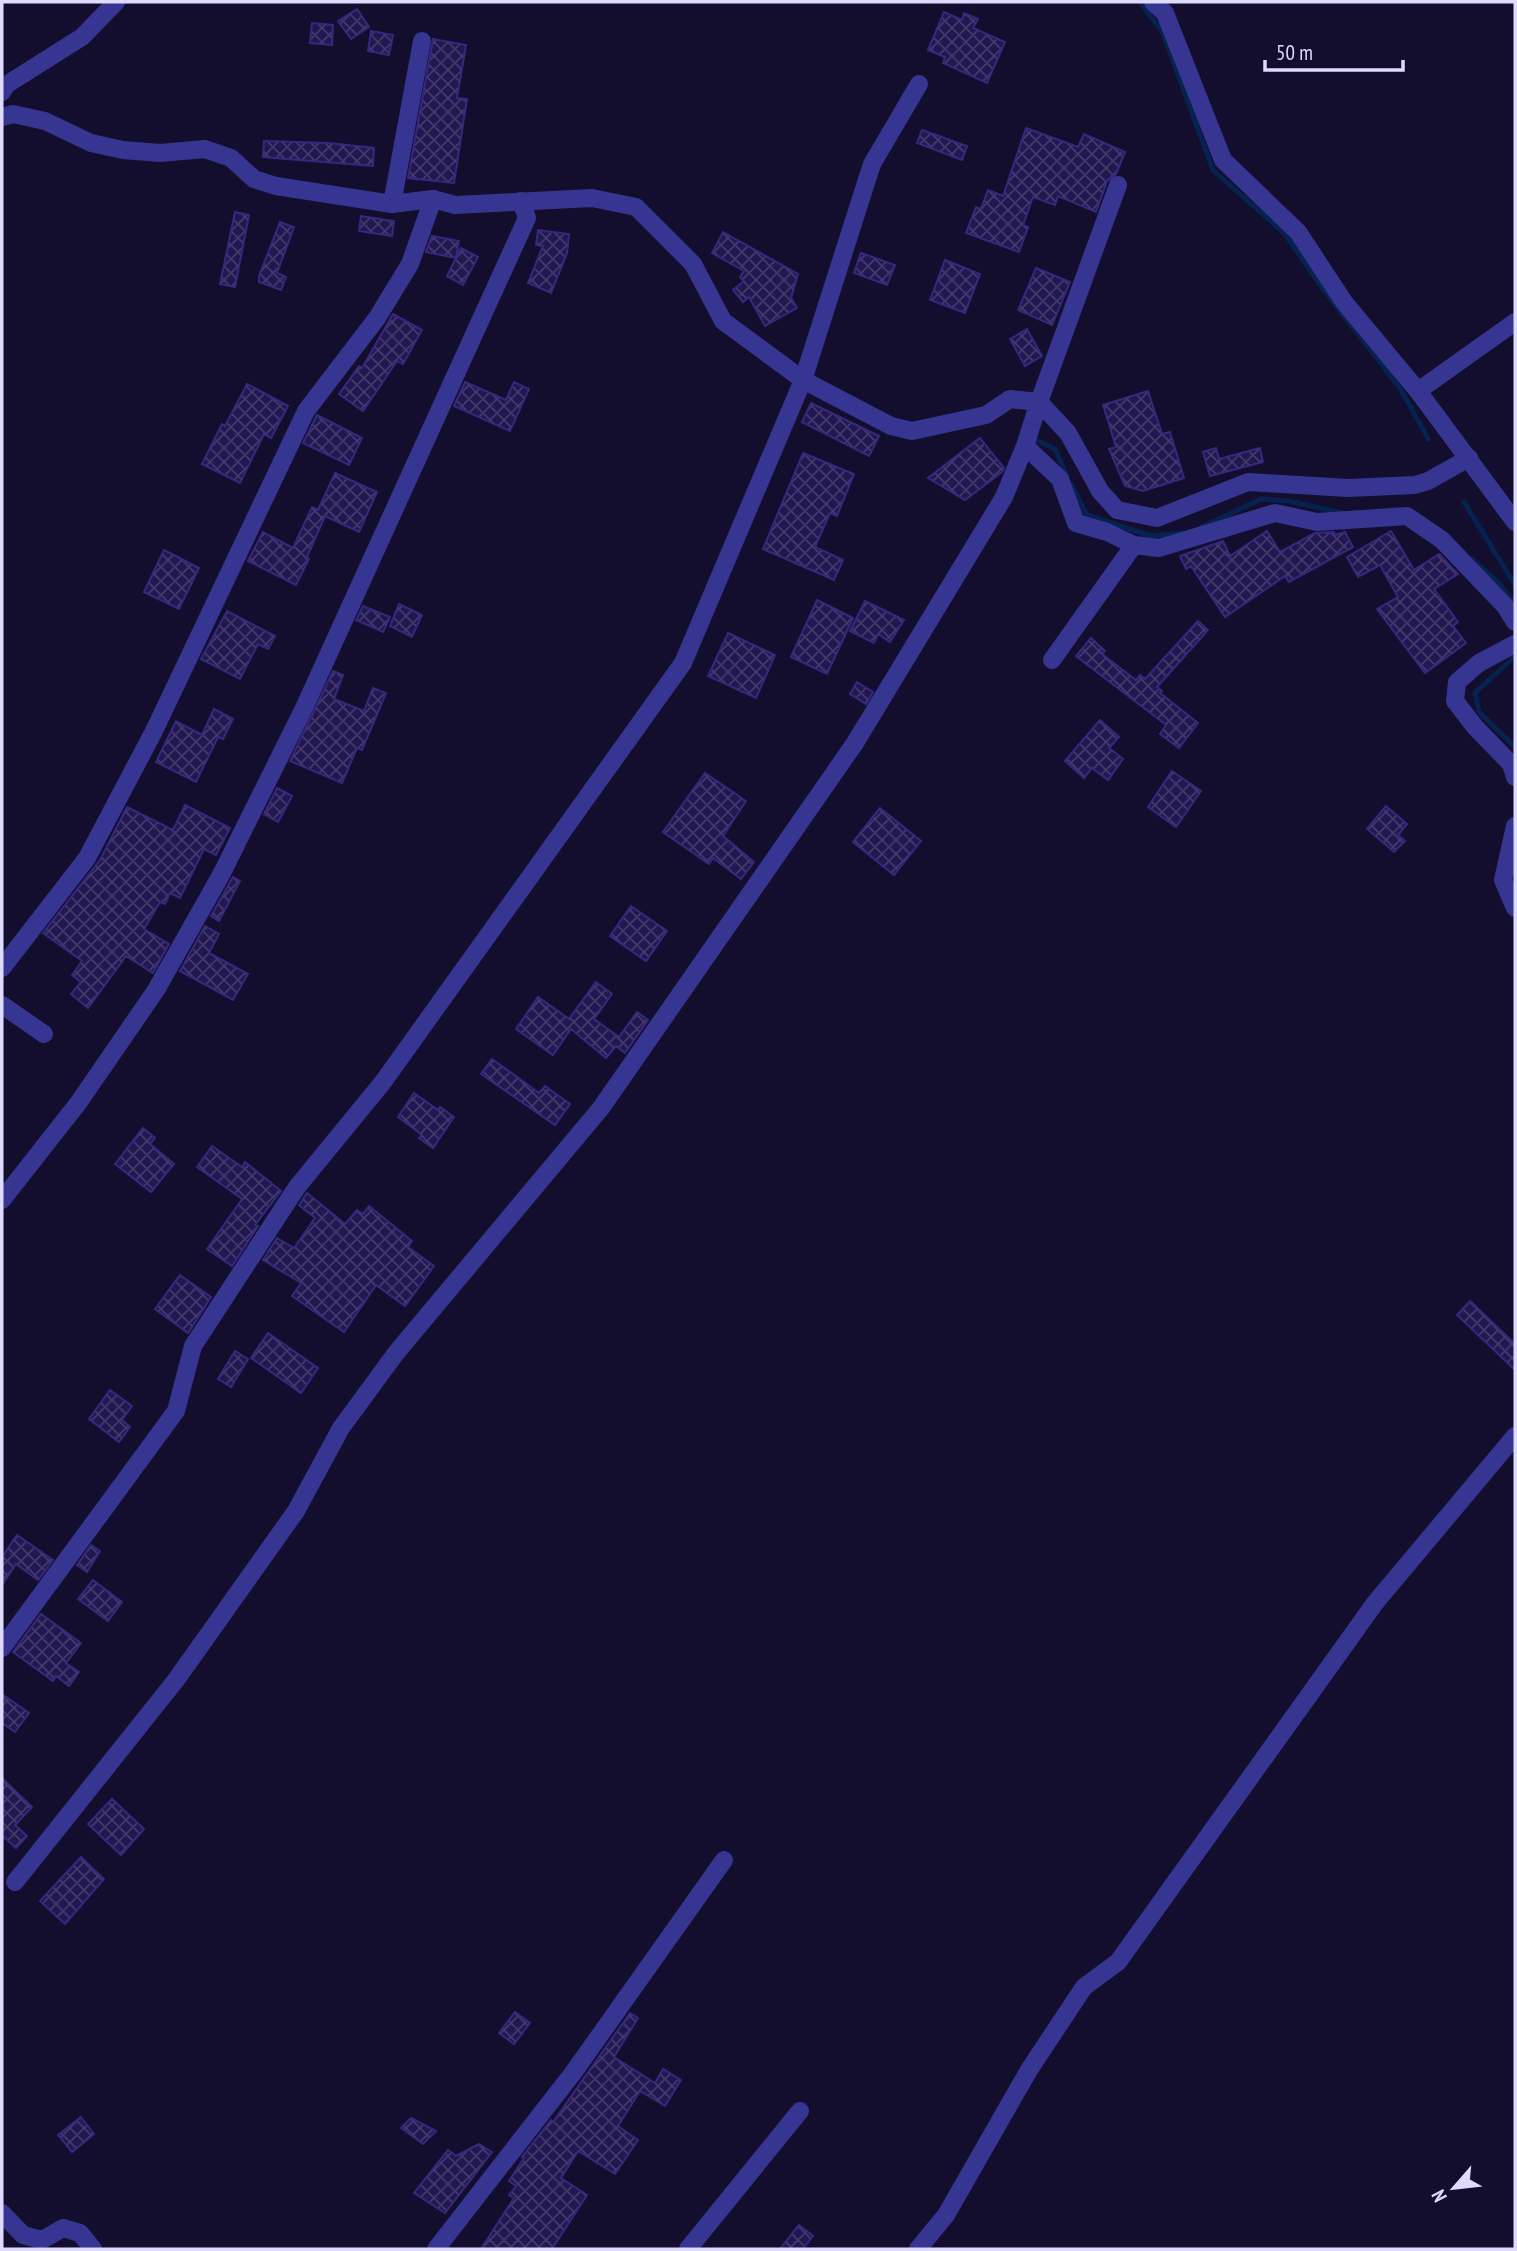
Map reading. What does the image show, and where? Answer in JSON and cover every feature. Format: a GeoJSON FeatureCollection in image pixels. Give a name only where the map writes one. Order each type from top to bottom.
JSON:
{"type":"FeatureCollection","features":[{"type":"Feature","properties":{"kind":"street"},"geometry":{"type":"LineString","coordinates":[[1153,2],[1165,13],[1223,160],[1298,232],[1344,302],[1418,391],[1515,522]]}},
{"type":"Feature","properties":{"kind":"street"},"geometry":{"type":"LineString","coordinates":[[2,92],[6,85],[82,37],[111,4]]}},
{"type":"Feature","properties":{"kind":"street"},"geometry":{"type":"LineString","coordinates":[[392,204],[422,41]]}},
{"type":"Feature","properties":{"kind":"street"},"geometry":{"type":"LineString","coordinates":[[2,1648],[176,1411],[194,1346],[297,1187],[383,1082],[683,663],[803,380],[872,164],[919,84]]}},
{"type":"Feature","properties":{"kind":"street"},"geometry":{"type":"LineString","coordinates":[[2,117],[13,114],[45,121],[91,143],[123,150],[160,153],[205,149],[231,158],[254,178],[276,186],[392,204],[433,199],[455,205],[592,198],[636,207],[693,264],[723,321],[803,380],[891,426],[912,431],[986,415],[1010,399],[1039,402],[1068,433],[1100,491],[1117,510],[1157,518],[1248,482],[1348,488],[1415,485],[1429,481],[1469,458]]}},
{"type":"Feature","properties":{"kind":"street"},"geometry":{"type":"LineString","coordinates":[[15,1882],[176,1680],[296,1511],[341,1429],[396,1353],[609,1096],[855,743],[1004,497],[1025,446],[1118,185]]}},
{"type":"Feature","properties":{"kind":"street"},"geometry":{"type":"LineString","coordinates":[[2,968],[87,858],[155,731],[306,411],[377,318],[410,264],[433,199]]}},
{"type":"Feature","properties":{"kind":"street"},"geometry":{"type":"LineString","coordinates":[[2,1200],[79,1102],[156,990],[221,875],[304,708],[527,218],[521,201]]}},
{"type":"Feature","properties":{"kind":"street"},"geometry":{"type":"LineString","coordinates":[[1418,391],[1515,322]]}},
{"type":"Feature","properties":{"kind":"street"},"geometry":{"type":"LineString","coordinates":[[1025,446],[1060,479],[1076,523],[1107,531],[1134,545],[1159,548],[1275,513],[1317,522],[1407,516],[1442,540],[1505,606],[1515,622]]}},
{"type":"Feature","properties":{"kind":"street"},"geometry":{"type":"LineString","coordinates":[[1052,660],[1134,545]]}},
{"type":"Feature","properties":{"kind":"street"},"geometry":{"type":"LineString","coordinates":[[1515,644],[1479,663],[1457,682],[1455,701],[1475,727],[1511,764],[1515,776]]}},
{"type":"Feature","properties":{"kind":"street"},"geometry":{"type":"LineString","coordinates":[[1515,826],[1503,880],[1515,908]]}},
{"type":"Feature","properties":{"kind":"street"},"geometry":{"type":"LineString","coordinates":[[2,1005],[44,1034]]}},
{"type":"Feature","properties":{"kind":"street"},"geometry":{"type":"LineString","coordinates":[[918,2249],[946,2215],[1029,2070],[1084,1987],[1118,1962],[1375,1603],[1515,1436]]}},
{"type":"Feature","properties":{"kind":"street"},"geometry":{"type":"LineString","coordinates":[[436,2249],[573,2073],[724,1860]]}},
{"type":"Feature","properties":{"kind":"street"},"geometry":{"type":"LineString","coordinates":[[688,2249],[800,2111]]}},
{"type":"Feature","properties":{"kind":"street"},"geometry":{"type":"LineString","coordinates":[[2,2213],[23,2235],[42,2240],[63,2228],[80,2233],[93,2249]]}},
{"type":"Feature","properties":{"kind":"building"},"geometry":{"type":"Polygon","coordinates":[[[357,9],[369,27],[351,39],[338,21],[357,9]]]}},
{"type":"Feature","properties":{"kind":"building"},"geometry":{"type":"Polygon","coordinates":[[[944,12],[962,20],[964,13],[978,19],[973,28],[1005,42],[987,83],[943,63],[945,57],[928,50],[944,12]]]}},
{"type":"Feature","properties":{"kind":"building"},"geometry":{"type":"Polygon","coordinates":[[[312,23],[333,25],[332,45],[310,43],[312,23]]]}},
{"type":"Feature","properties":{"kind":"building"},"geometry":{"type":"Polygon","coordinates":[[[371,31],[393,35],[389,55],[368,51],[371,31]]]}},
{"type":"Feature","properties":{"kind":"building"},"geometry":{"type":"Polygon","coordinates":[[[433,39],[466,45],[457,98],[467,99],[454,183],[408,178],[433,39]]]}},
{"type":"Feature","properties":{"kind":"building"},"geometry":{"type":"Polygon","coordinates":[[[1026,128],[1078,147],[1084,134],[1125,152],[1116,174],[1107,181],[1096,212],[1058,196],[1055,205],[1033,197],[1023,225],[1028,227],[1019,252],[966,233],[976,207],[981,209],[988,190],[1003,196],[1026,128]]]}},
{"type":"Feature","properties":{"kind":"building"},"geometry":{"type":"Polygon","coordinates":[[[922,130],[967,146],[962,160],[917,143],[922,130]]]}},
{"type":"Feature","properties":{"kind":"building"},"geometry":{"type":"Polygon","coordinates":[[[264,141],[329,143],[374,148],[373,166],[263,157],[264,141]]]}},
{"type":"Feature","properties":{"kind":"building"},"geometry":{"type":"Polygon","coordinates":[[[235,212],[249,215],[235,287],[220,284],[235,212]]]}},
{"type":"Feature","properties":{"kind":"building"},"geometry":{"type":"Polygon","coordinates":[[[361,216],[394,221],[392,236],[359,231],[361,216]]]}},
{"type":"Feature","properties":{"kind":"building"},"geometry":{"type":"Polygon","coordinates":[[[280,222],[294,227],[277,273],[286,277],[281,290],[259,282],[280,222]]]}},
{"type":"Feature","properties":{"kind":"building"},"geometry":{"type":"Polygon","coordinates":[[[538,230],[569,234],[567,253],[551,293],[528,283],[543,246],[536,245],[538,230]]]}},
{"type":"Feature","properties":{"kind":"building"},"geometry":{"type":"Polygon","coordinates":[[[723,232],[798,274],[791,298],[797,308],[765,326],[749,297],[743,302],[733,290],[744,281],[740,277],[744,271],[712,253],[723,232]]]}},
{"type":"Feature","properties":{"kind":"building"},"geometry":{"type":"Polygon","coordinates":[[[432,236],[459,241],[456,258],[426,252],[432,236]]]}},
{"type":"Feature","properties":{"kind":"building"},"geometry":{"type":"Polygon","coordinates":[[[461,248],[478,257],[463,285],[447,276],[461,248]]]}},
{"type":"Feature","properties":{"kind":"building"},"geometry":{"type":"Polygon","coordinates":[[[861,253],[895,265],[887,285],[854,273],[861,253]]]}},
{"type":"Feature","properties":{"kind":"building"},"geometry":{"type":"Polygon","coordinates":[[[945,260],[980,274],[965,313],[930,300],[945,260]]]}},
{"type":"Feature","properties":{"kind":"building"},"geometry":{"type":"Polygon","coordinates":[[[1036,268],[1070,282],[1052,325],[1018,310],[1036,268]]]}},
{"type":"Feature","properties":{"kind":"building"},"geometry":{"type":"Polygon","coordinates":[[[393,314],[422,330],[403,364],[397,361],[363,411],[339,394],[359,366],[362,368],[393,314]]]}},
{"type":"Feature","properties":{"kind":"building"},"geometry":{"type":"Polygon","coordinates":[[[1027,329],[1042,356],[1025,366],[1010,339],[1027,329]]]}},
{"type":"Feature","properties":{"kind":"building"},"geometry":{"type":"Polygon","coordinates":[[[465,382],[506,400],[514,382],[529,389],[510,431],[454,406],[465,382]]]}},
{"type":"Feature","properties":{"kind":"building"},"geometry":{"type":"Polygon","coordinates":[[[247,384],[288,406],[271,438],[264,434],[240,483],[202,464],[222,424],[225,426],[247,384]]]}},
{"type":"Feature","properties":{"kind":"building"},"geometry":{"type":"Polygon","coordinates":[[[1148,391],[1162,434],[1170,432],[1184,478],[1143,491],[1125,486],[1109,449],[1116,447],[1103,405],[1148,391]]]}},
{"type":"Feature","properties":{"kind":"building"},"geometry":{"type":"Polygon","coordinates":[[[811,403],[879,436],[869,456],[802,422],[811,403]]]}},
{"type":"Feature","properties":{"kind":"building"},"geometry":{"type":"Polygon","coordinates":[[[317,415],[362,438],[349,465],[303,443],[317,415]]]}},
{"type":"Feature","properties":{"kind":"building"},"geometry":{"type":"Polygon","coordinates":[[[980,438],[1004,468],[1002,472],[965,500],[928,478],[980,438]]]}},
{"type":"Feature","properties":{"kind":"building"},"geometry":{"type":"Polygon","coordinates":[[[1216,448],[1219,459],[1260,448],[1263,462],[1210,476],[1203,452],[1216,448]]]}},
{"type":"Feature","properties":{"kind":"building"},"geometry":{"type":"Polygon","coordinates":[[[803,453],[854,474],[837,516],[830,513],[815,547],[843,560],[834,580],[763,549],[803,453]]]}},
{"type":"Feature","properties":{"kind":"building"},"geometry":{"type":"Polygon","coordinates":[[[335,473],[377,492],[359,532],[325,516],[296,585],[248,561],[263,532],[293,548],[312,507],[318,510],[335,473]]]}},
{"type":"Feature","properties":{"kind":"building"},"geometry":{"type":"Polygon","coordinates":[[[1267,531],[1280,552],[1315,533],[1334,532],[1335,535],[1345,532],[1353,547],[1289,582],[1285,576],[1225,617],[1191,566],[1186,569],[1180,556],[1223,541],[1230,556],[1267,531]]]}},
{"type":"Feature","properties":{"kind":"building"},"geometry":{"type":"Polygon","coordinates":[[[1391,531],[1414,570],[1439,554],[1458,574],[1434,589],[1458,622],[1453,626],[1466,643],[1425,673],[1377,609],[1398,597],[1380,565],[1358,577],[1347,557],[1391,531]]]}},
{"type":"Feature","properties":{"kind":"building"},"geometry":{"type":"Polygon","coordinates":[[[164,550],[199,568],[179,609],[144,592],[164,550]]]}},
{"type":"Feature","properties":{"kind":"building"},"geometry":{"type":"Polygon","coordinates":[[[817,600],[853,618],[827,674],[791,657],[817,600]]]}},
{"type":"Feature","properties":{"kind":"building"},"geometry":{"type":"Polygon","coordinates":[[[865,601],[904,620],[890,642],[878,634],[874,643],[850,631],[865,601]]]}},
{"type":"Feature","properties":{"kind":"building"},"geometry":{"type":"Polygon","coordinates":[[[399,604],[422,615],[412,637],[390,626],[399,604]]]}},
{"type":"Feature","properties":{"kind":"building"},"geometry":{"type":"Polygon","coordinates":[[[363,606],[390,617],[383,632],[356,620],[363,606]]]}},
{"type":"Feature","properties":{"kind":"building"},"geometry":{"type":"Polygon","coordinates":[[[227,611],[275,636],[268,649],[258,644],[240,679],[201,659],[227,611]]]}},
{"type":"Feature","properties":{"kind":"building"},"geometry":{"type":"Polygon","coordinates":[[[1198,621],[1208,630],[1157,687],[1162,691],[1160,693],[1198,723],[1179,748],[1160,734],[1166,725],[1076,656],[1091,638],[1105,651],[1102,654],[1136,680],[1140,675],[1145,679],[1198,621]]]}},
{"type":"Feature","properties":{"kind":"building"},"geometry":{"type":"Polygon","coordinates":[[[728,633],[775,655],[756,698],[708,676],[728,633]]]}},
{"type":"Feature","properties":{"kind":"building"},"geometry":{"type":"Polygon","coordinates":[[[333,671],[343,675],[334,699],[364,711],[373,688],[386,693],[362,750],[357,748],[342,783],[290,761],[333,671]]]}},
{"type":"Feature","properties":{"kind":"building"},"geometry":{"type":"Polygon","coordinates":[[[857,682],[873,692],[866,704],[850,694],[857,682]]]}},
{"type":"Feature","properties":{"kind":"building"},"geometry":{"type":"Polygon","coordinates":[[[214,709],[233,719],[223,739],[218,737],[196,782],[156,762],[176,721],[202,735],[214,709]]]}},
{"type":"Feature","properties":{"kind":"building"},"geometry":{"type":"Polygon","coordinates":[[[1100,720],[1119,737],[1109,748],[1123,759],[1108,780],[1092,768],[1084,778],[1065,761],[1100,720]]]}},
{"type":"Feature","properties":{"kind":"building"},"geometry":{"type":"Polygon","coordinates":[[[1172,771],[1201,791],[1176,827],[1148,807],[1172,771]]]}},
{"type":"Feature","properties":{"kind":"building"},"geometry":{"type":"Polygon","coordinates":[[[705,773],[746,801],[723,836],[754,862],[741,879],[713,858],[709,864],[663,832],[705,773]]]}},
{"type":"Feature","properties":{"kind":"building"},"geometry":{"type":"Polygon","coordinates":[[[277,788],[292,796],[278,822],[264,814],[277,788]]]}},
{"type":"Feature","properties":{"kind":"building"},"geometry":{"type":"Polygon","coordinates":[[[185,805],[230,828],[216,855],[204,849],[180,898],[170,893],[165,904],[160,902],[144,929],[169,944],[153,973],[126,956],[88,1008],[71,994],[81,982],[72,975],[82,961],[43,933],[100,860],[127,807],[173,830],[185,805]]]}},
{"type":"Feature","properties":{"kind":"building"},"geometry":{"type":"Polygon","coordinates":[[[1386,806],[1407,824],[1398,835],[1405,841],[1394,852],[1367,829],[1386,806]]]}},
{"type":"Feature","properties":{"kind":"building"},"geometry":{"type":"Polygon","coordinates":[[[880,808],[921,841],[894,875],[853,842],[880,808]]]}},
{"type":"Feature","properties":{"kind":"building"},"geometry":{"type":"Polygon","coordinates":[[[233,877],[240,881],[219,921],[211,916],[233,877]]]}},
{"type":"Feature","properties":{"kind":"building"},"geometry":{"type":"Polygon","coordinates":[[[631,906],[667,931],[646,961],[610,936],[631,906]]]}},
{"type":"Feature","properties":{"kind":"building"},"geometry":{"type":"Polygon","coordinates":[[[205,926],[219,934],[209,953],[248,974],[233,1000],[180,971],[205,926]]]}},
{"type":"Feature","properties":{"kind":"building"},"geometry":{"type":"Polygon","coordinates":[[[596,982],[612,994],[594,1019],[619,1037],[637,1012],[648,1020],[625,1053],[616,1046],[606,1058],[571,1029],[553,1055],[516,1029],[538,997],[569,1019],[596,982]]]}},
{"type":"Feature","properties":{"kind":"building"},"geometry":{"type":"Polygon","coordinates":[[[492,1059],[539,1093],[545,1086],[570,1104],[555,1125],[481,1074],[492,1059]]]}},
{"type":"Feature","properties":{"kind":"building"},"geometry":{"type":"Polygon","coordinates":[[[414,1093],[438,1110],[440,1107],[454,1117],[433,1148],[419,1138],[422,1135],[398,1117],[414,1093]]]}},
{"type":"Feature","properties":{"kind":"building"},"geometry":{"type":"Polygon","coordinates":[[[143,1128],[155,1138],[150,1144],[174,1164],[151,1192],[115,1164],[143,1128]]]}},
{"type":"Feature","properties":{"kind":"building"},"geometry":{"type":"Polygon","coordinates":[[[212,1146],[242,1167],[245,1162],[281,1191],[255,1225],[258,1226],[232,1266],[207,1249],[242,1199],[197,1167],[212,1146]]]}},
{"type":"Feature","properties":{"kind":"building"},"geometry":{"type":"Polygon","coordinates":[[[307,1193],[345,1224],[357,1210],[363,1214],[369,1206],[412,1241],[408,1247],[434,1266],[405,1306],[376,1285],[344,1332],[292,1296],[301,1283],[263,1260],[277,1238],[294,1248],[315,1218],[299,1205],[307,1193]]]}},
{"type":"Feature","properties":{"kind":"building"},"geometry":{"type":"Polygon","coordinates":[[[180,1275],[211,1297],[188,1333],[155,1309],[180,1275]]]}},
{"type":"Feature","properties":{"kind":"building"},"geometry":{"type":"Polygon","coordinates":[[[1470,1301],[1515,1344],[1515,1370],[1457,1315],[1470,1301]]]}},
{"type":"Feature","properties":{"kind":"building"},"geometry":{"type":"Polygon","coordinates":[[[268,1333],[318,1368],[301,1393],[251,1358],[268,1333]]]}},
{"type":"Feature","properties":{"kind":"building"},"geometry":{"type":"Polygon","coordinates":[[[235,1351],[248,1359],[231,1387],[218,1379],[235,1351]]]}},
{"type":"Feature","properties":{"kind":"building"},"geometry":{"type":"Polygon","coordinates":[[[110,1390],[132,1406],[122,1420],[130,1427],[119,1442],[89,1419],[110,1390]]]}},
{"type":"Feature","properties":{"kind":"building"},"geometry":{"type":"Polygon","coordinates":[[[17,1535],[53,1560],[38,1580],[16,1564],[2,1585],[2,1557],[17,1535]]]}},
{"type":"Feature","properties":{"kind":"building"},"geometry":{"type":"Polygon","coordinates":[[[91,1545],[100,1551],[87,1572],[77,1565],[91,1545]]]}},
{"type":"Feature","properties":{"kind":"building"},"geometry":{"type":"Polygon","coordinates":[[[93,1580],[122,1602],[108,1621],[78,1599],[93,1580]]]}},
{"type":"Feature","properties":{"kind":"building"},"geometry":{"type":"Polygon","coordinates":[[[41,1614],[81,1643],[66,1663],[79,1672],[69,1686],[56,1676],[53,1681],[13,1652],[41,1614]]]}},
{"type":"Feature","properties":{"kind":"building"},"geometry":{"type":"Polygon","coordinates":[[[2,1694],[29,1713],[15,1732],[2,1723],[2,1694]]]}},
{"type":"Feature","properties":{"kind":"building"},"geometry":{"type":"Polygon","coordinates":[[[2,1778],[32,1807],[15,1825],[27,1836],[16,1848],[4,1837],[2,1840],[2,1778]]]}},
{"type":"Feature","properties":{"kind":"building"},"geometry":{"type":"Polygon","coordinates":[[[112,1799],[144,1829],[121,1855],[88,1824],[112,1799]]]}},
{"type":"Feature","properties":{"kind":"building"},"geometry":{"type":"Polygon","coordinates":[[[81,1857],[104,1879],[65,1924],[40,1901],[81,1857]]]}},
{"type":"Feature","properties":{"kind":"building"},"geometry":{"type":"Polygon","coordinates":[[[515,2012],[530,2023],[514,2044],[499,2033],[515,2012]]]}},
{"type":"Feature","properties":{"kind":"building"},"geometry":{"type":"Polygon","coordinates":[[[630,2013],[638,2018],[614,2057],[655,2083],[663,2069],[681,2080],[665,2106],[640,2091],[618,2126],[638,2140],[615,2174],[578,2151],[561,2178],[587,2195],[552,2249],[481,2249],[514,2198],[509,2195],[516,2186],[509,2181],[524,2158],[522,2157],[551,2120],[553,2122],[630,2013]]]}},
{"type":"Feature","properties":{"kind":"building"},"geometry":{"type":"Polygon","coordinates":[[[81,2117],[94,2134],[72,2152],[58,2135],[81,2117]]]}},
{"type":"Feature","properties":{"kind":"building"},"geometry":{"type":"Polygon","coordinates":[[[411,2118],[436,2131],[423,2144],[401,2128],[411,2118]]]}},
{"type":"Feature","properties":{"kind":"building"},"geometry":{"type":"Polygon","coordinates":[[[479,2144],[492,2152],[445,2213],[414,2193],[448,2150],[456,2156],[479,2144]]]}},
{"type":"Feature","properties":{"kind":"building"},"geometry":{"type":"Polygon","coordinates":[[[799,2225],[813,2236],[803,2249],[780,2249],[799,2225]]]}},
{"type":"Feature","properties":{"kind":"waterway"},"geometry":{"type":"LineString","coordinates":[[1140,2],[1162,31],[1213,170],[1285,234],[1323,289],[1400,388],[1428,439]]}},
{"type":"Feature","properties":{"kind":"waterway"},"geometry":{"type":"LineString","coordinates":[[1030,437],[1055,449],[1067,476]]}},
{"type":"Feature","properties":{"kind":"waterway"},"geometry":{"type":"LineString","coordinates":[[1071,484],[1087,515],[1151,536],[1183,533]]}},
{"type":"Feature","properties":{"kind":"waterway"},"geometry":{"type":"LineString","coordinates":[[1202,527],[1261,499],[1289,501],[1342,513]]}},
{"type":"Feature","properties":{"kind":"waterway"},"geometry":{"type":"LineString","coordinates":[[1464,502],[1515,585]]}},
{"type":"Feature","properties":{"kind":"waterway"},"geometry":{"type":"LineString","coordinates":[[1472,559],[1498,582],[1515,605]]}},
{"type":"Feature","properties":{"kind":"waterway"},"geometry":{"type":"LineString","coordinates":[[1515,656],[1475,693],[1479,712],[1515,747]]}}]}
